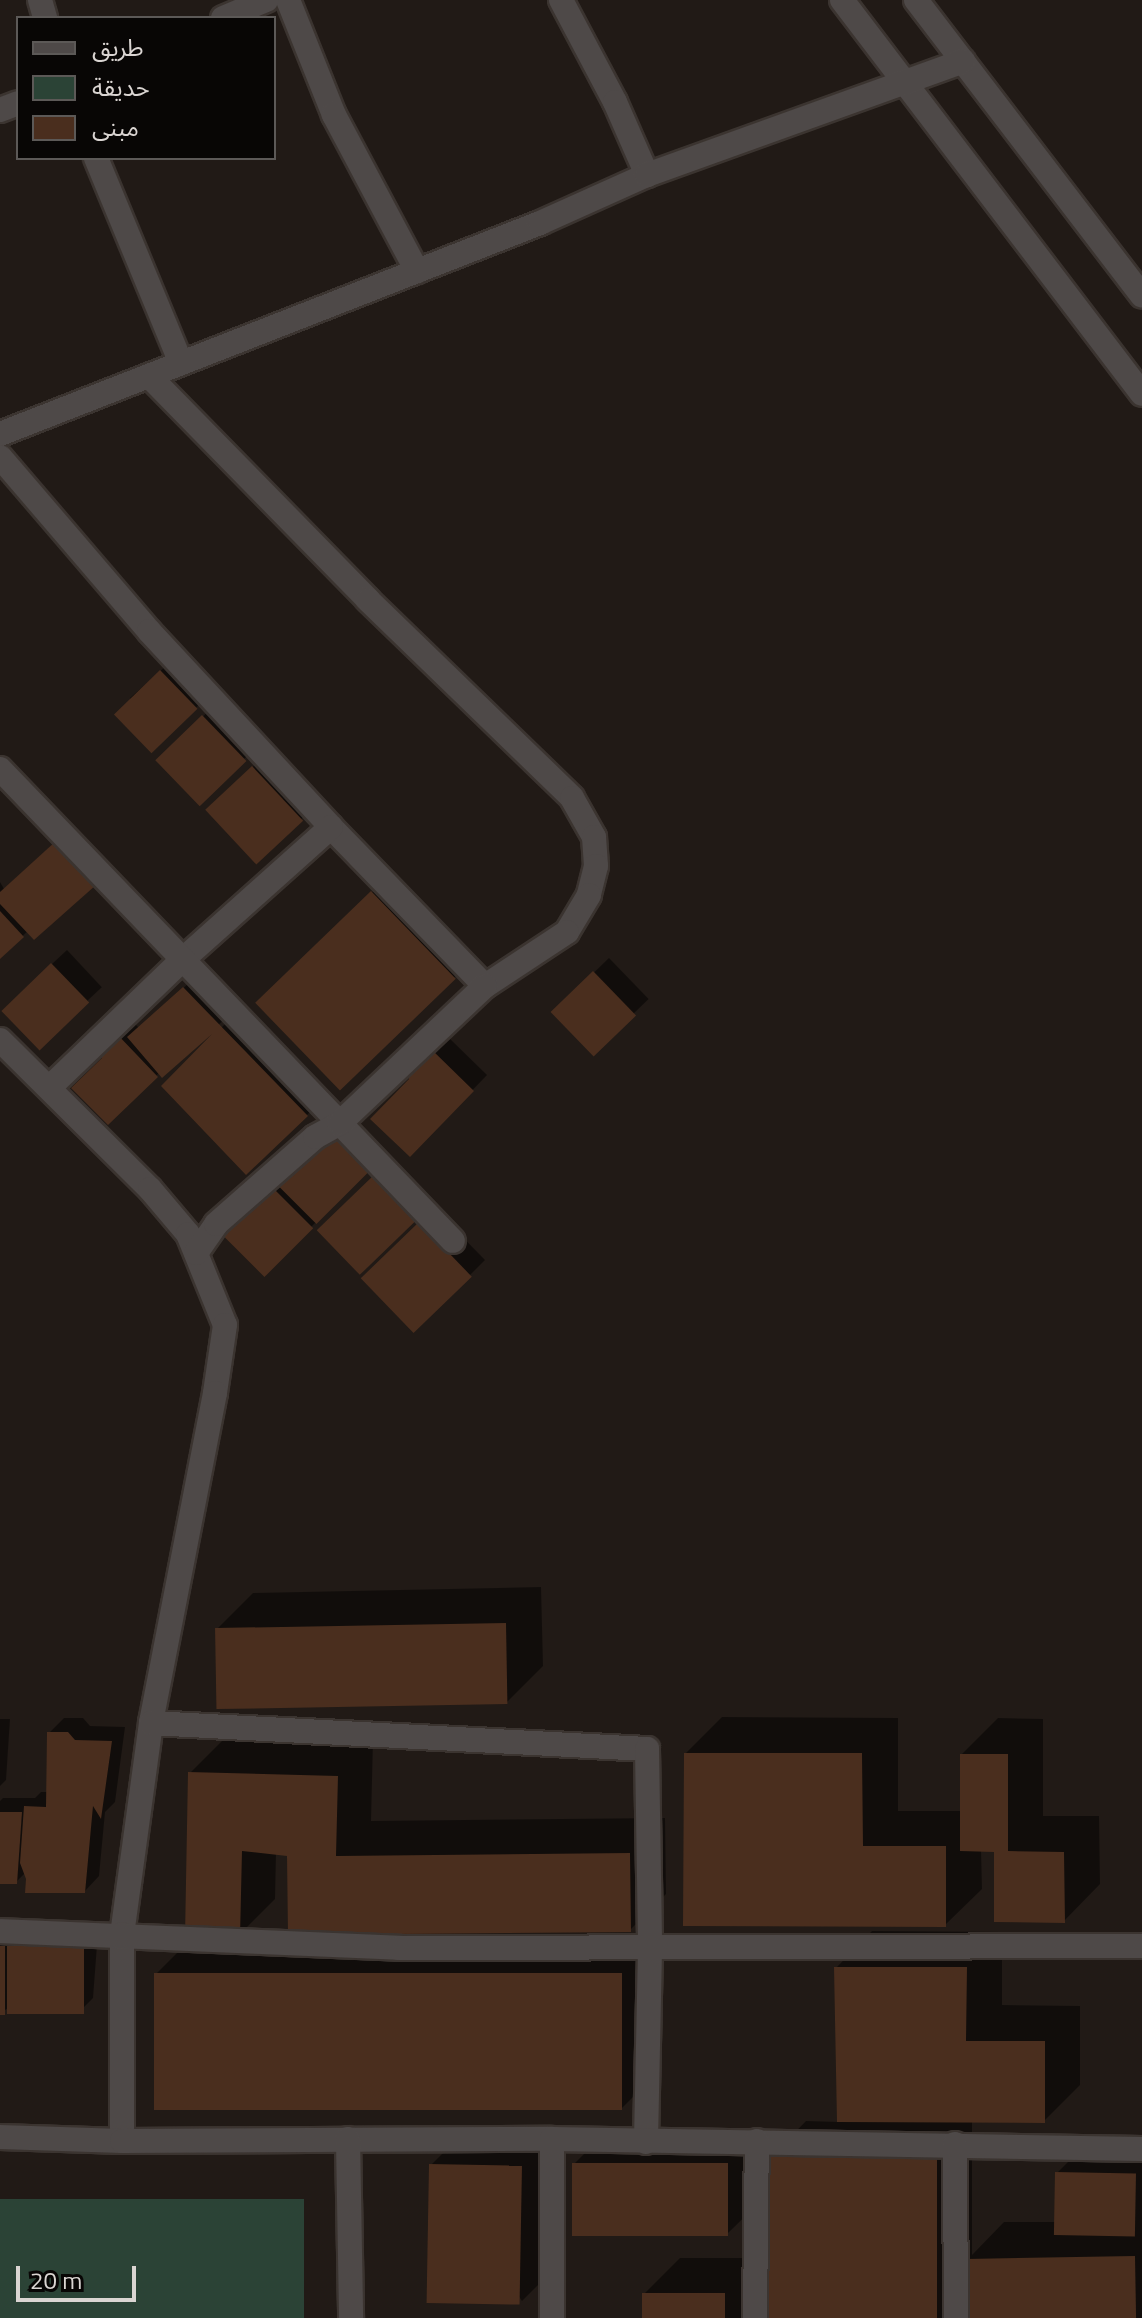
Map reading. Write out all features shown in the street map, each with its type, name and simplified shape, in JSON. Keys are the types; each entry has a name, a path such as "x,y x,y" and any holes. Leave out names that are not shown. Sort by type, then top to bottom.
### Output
{"street":[{"path":"228,16 266,0"},
{"path":"288,0 334,115 417,271"},
{"path":"561,0 615,102 647,175"},
{"path":"842,0 1142,394"},
{"path":"916,0 1142,296"},
{"path":"0,434 540,223 647,175 963,61"},
{"path":"97,160 181,363"},
{"path":"149,376 368,600 572,798 594,837 596,866 589,895 567,932 485,986 340,1123 315,1137 216,1224 196,1253"},
{"path":"0,457 149,631 331,827 485,986"},
{"path":"0,769 453,1241"},
{"path":"49,1088 181,961 331,827"},
{"path":"0,1040 150,1189 188,1234 225,1325 215,1393 151,1723 122,1934 122,2141"},
{"path":"151,1723 647,1749 650,1950 646,2142"},
{"path":"0,1931 399,1948 650,1950 1142,1946"},
{"path":"0,2137 122,2141 757,2141 1142,2149"},
{"path":"348,2139 351,2318"},
{"path":"552,2139 552,2318"},
{"path":"755,2318 757,2141"},
{"path":"955,2144 956,2318"}],"green space":[{"path":"0,2199 304,2199 304,2318 0,2318"}],"building":[{"path":"160,670 198,709 151,753 114,714"},
{"path":"202,715 246,761 200,806 155,760"},
{"path":"252,766 303,821 256,864 205,810"},
{"path":"56,841 96,885 34,940 0,904 0,892"},
{"path":"371,891 456,979 340,1091 255,1003"},
{"path":"0,911 24,937 0,959"},
{"path":"51,963 89,1003 40,1050 1,1011"},
{"path":"593,971 636,1016 594,1057 551,1012"},
{"path":"183,987 308,1116 246,1175 161,1086 212,1034 162,1078 127,1037"},
{"path":"116,1033 158,1077 108,1125 71,1088 102,1058 96,1052"},
{"path":"430,1048 474,1091 410,1157 370,1119 409,1079 408,1070"},
{"path":"332,1135 369,1172 316,1224 280,1187"},
{"path":"375,1174 418,1219 360,1275 317,1230"},
{"path":"268,1183 313,1228 264,1277 219,1232"},
{"path":"419,1222 472,1277 414,1333 361,1278"},
{"path":"506,1623 507,1704 216,1709 215,1628"},
{"path":"47,1732 68,1732 75,1740 112,1741 101,1819 93,1806 85,1893 25,1893 26,1879 20,1863 24,1806 46,1807"},
{"path":"684,1753 862,1753 863,1846 946,1846 946,1927 683,1926"},
{"path":"960,1754 1008,1754 1008,1851 1064,1852 1065,1923 994,1922 994,1852 960,1851"},
{"path":"188,1772 338,1776 336,1856 630,1853 631,1932 288,1935 287,1856 242,1851 240,1937 185,1936"},
{"path":"0,1812 22,1812 17,1884 0,1884"},
{"path":"0,1946 5,1946 5,2015 0,2015"},
{"path":"7,1946 84,1946 84,2014 7,2014"},
{"path":"834,1967 967,1967 966,2041 1045,2041 1045,2123 837,2122"},
{"path":"154,1973 622,1973 622,2110 154,2110"},
{"path":"768,2157 937,2157 937,2318 768,2318"},
{"path":"572,2163 728,2163 728,2236 572,2236"},
{"path":"429,2164 522,2166 520,2305 427,2303"},
{"path":"1055,2172 1136,2173 1135,2236 1054,2235"},
{"path":"1135,2256 1136,2318 967,2318 966,2259"},
{"path":"642,2293 725,2293 725,2318 642,2318"}]}
